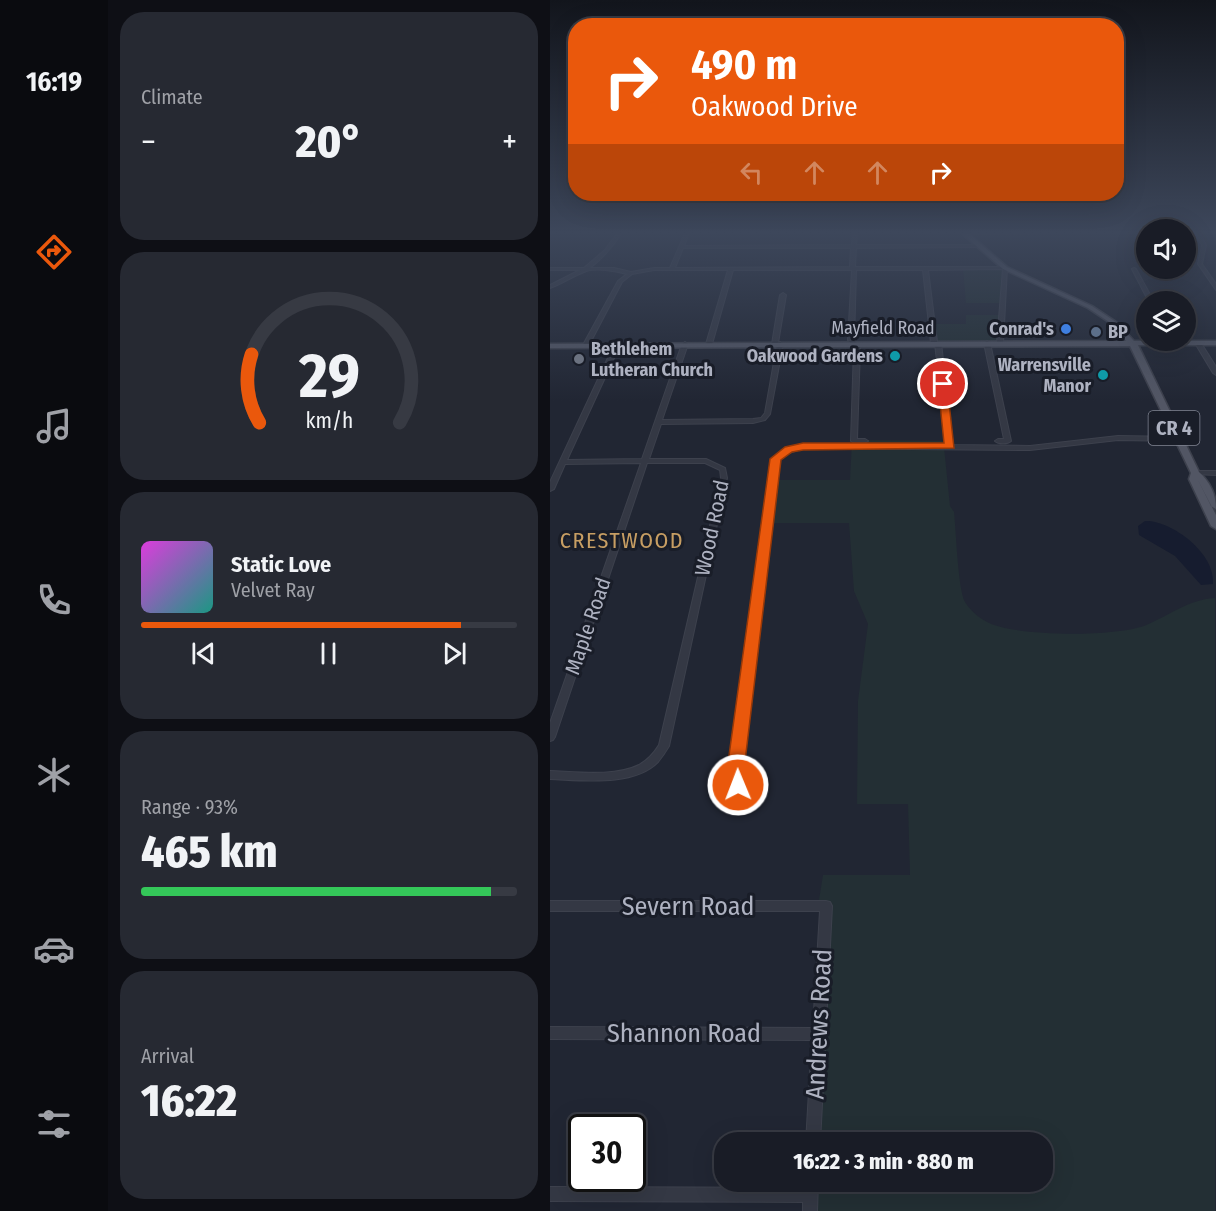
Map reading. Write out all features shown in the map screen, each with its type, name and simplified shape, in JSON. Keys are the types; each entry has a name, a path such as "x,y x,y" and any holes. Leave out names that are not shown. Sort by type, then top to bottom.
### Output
{"main road":[{"path":"1046,288 1096,310 1114,323 1131,343"},
{"name":"CR 4","path":"1131,343 1195,473 1202,478 1216,506"},
{"name":"Mayfield Road","path":"550,346 1136,343"},
{"name":"Mayfield Road","path":"1198,343 1216,343"},
{"name":"CR 4","path":"1195,473 1193,479 1216,526"}],"street":[{"path":"586,345 617,288"},
{"path":"709,344 726,288"},
{"path":"852,288 851,340 857,347 854,441 1030,448 1118,438 1179,439"},
{"path":"928,288 949,443"},
{"path":"1000,343 1004,288"},
{"path":"659,422 763,419 768,413 783,294"},
{"path":"742,792 736,770 776,459 788,449 803,446 1008,441 987,343"},
{"path":"1198,343 1216,373"},
{"name":"Maple Road","path":"550,737 685,344"},
{"path":"550,489 617,345"},
{"name":"Wood Road","path":"550,775 614,776 642,770 658,759 664,746 724,478 723,469 706,461 563,462"},
{"path":"1195,473 1216,473"},
{"name":"Severn Road","path":"550,906 826,906"},
{"name":"Andrews Road","path":"814,1132 826,906"},
{"name":"Shannon Road","path":"550,1033 819,1034"},
{"path":"550,1194 714,1191"},
{"path":"810,1211 811,1192"}],"shaded area":[{"path":"965,288 1003,288 1002,303 966,303"},
{"path":"966,315 1001,315 1000,343 934,343 932,324 966,324"},
{"path":"852,440 949,441 950,446 944,447 963,595 971,609 990,624 1008,629 1069,634 1129,630 1144,626 1187,605 1215,598 1215,1211 810,1211 811,1192 1053,1192 1053,1132 814,1132 826,906 818,906 823,875 910,875 908,804 857,804 858,701 868,624 854,591 849,523 765,523 770,480 850,480"}],"water":[{"path":"1145,521 1167,526 1190,540 1207,561 1212,572 1213,584 1201,585 1175,556 1139,535 1138,526"}],"place":[{"name":"Conrad's","path":"1066,329"},
{"name":"BP","path":"1096,332"},
{"name":"Oakwood Gardens","path":"895,356"},
{"name":"Bethlehem Lutheran Church","path":"579,359"},
{"name":"Warrensville Manor","path":"1103,375"}],"district":[{"name":"CRESTWOOD","path":"622,540"}],"route":[{"path":"738,785 736,770 776,459 788,449 803,446 950,446 943,384"}]}
